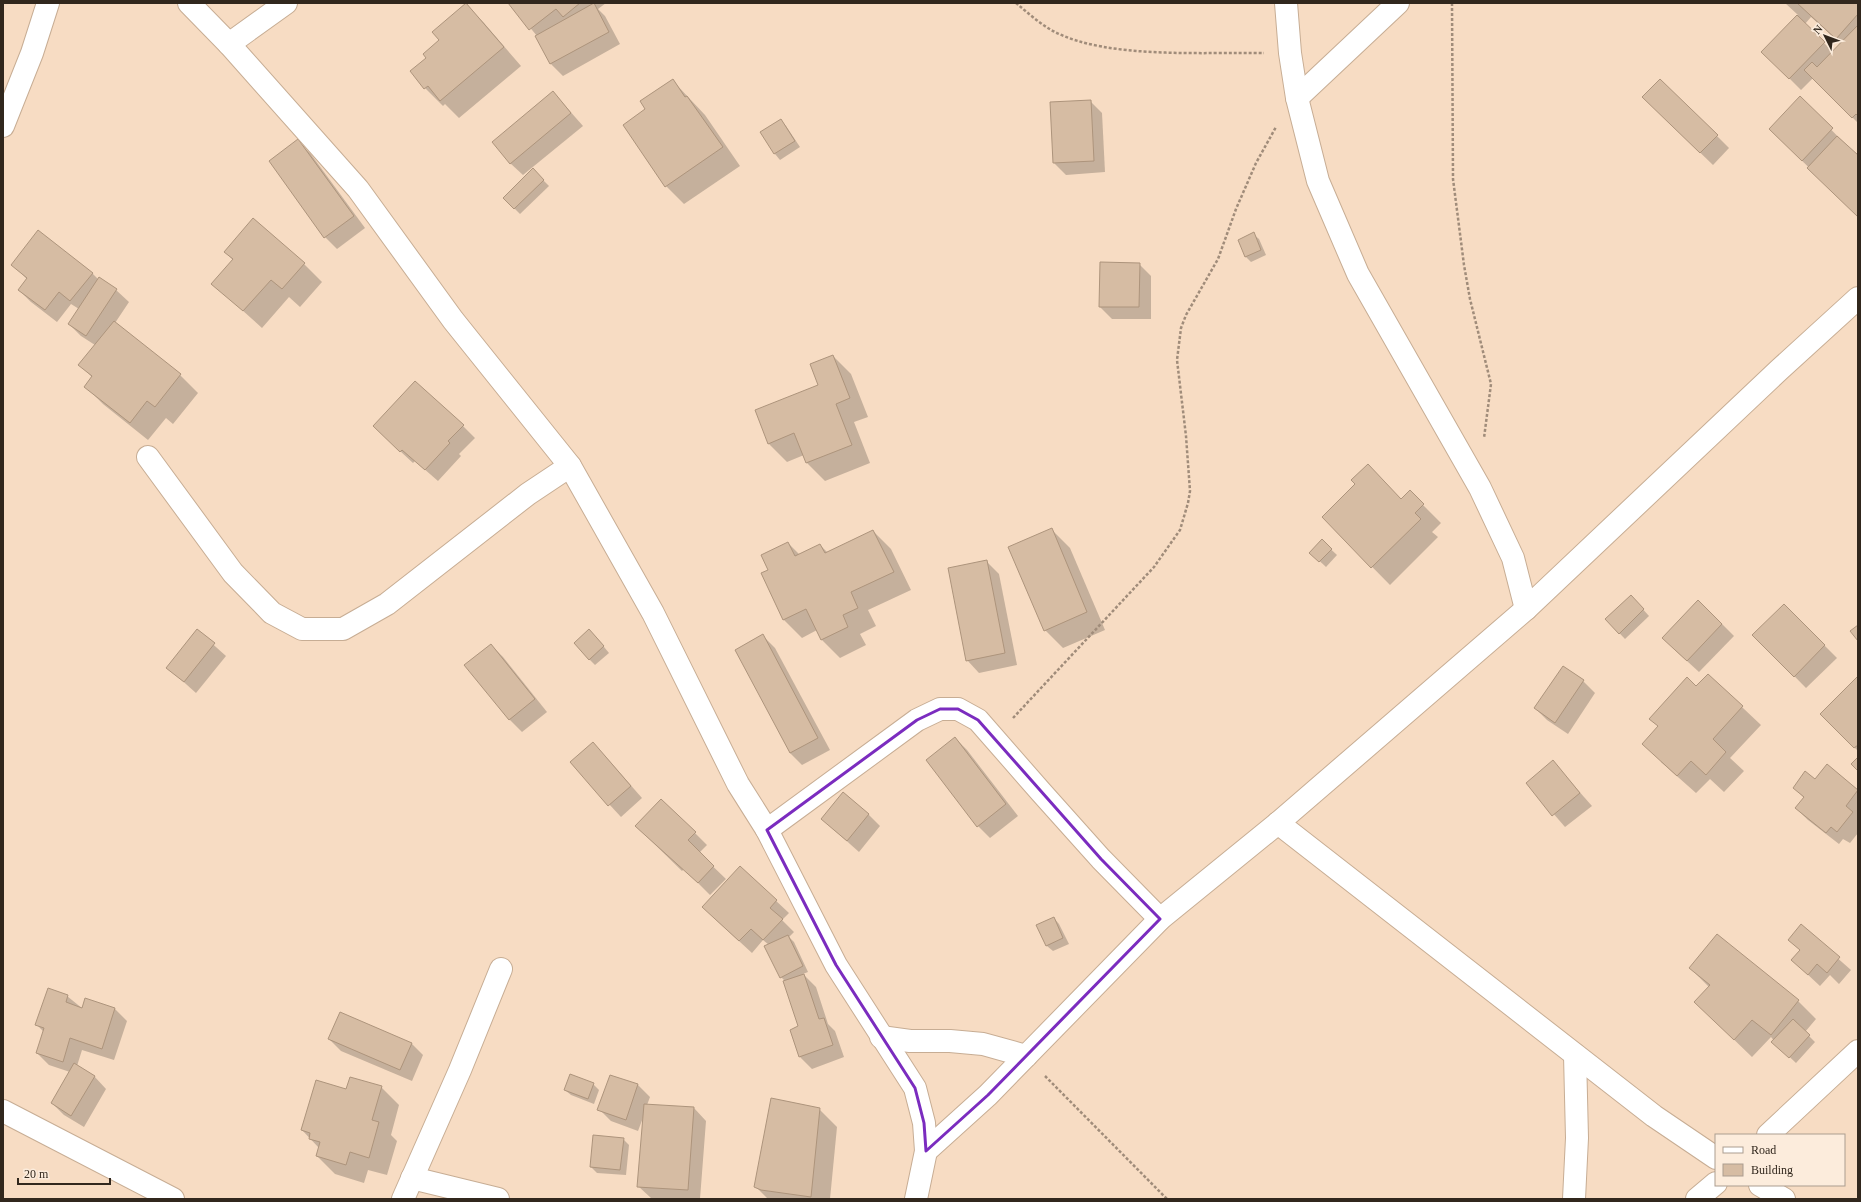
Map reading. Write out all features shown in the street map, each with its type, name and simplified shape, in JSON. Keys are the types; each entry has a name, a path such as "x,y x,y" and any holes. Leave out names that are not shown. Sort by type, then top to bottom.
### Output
{"street":[{"path":"3,126 32,53 48,3"},
{"path":"189,3 229,44 358,189 453,320 570,466 653,613 738,784 767,830 836,965 915,1088 924,1123 926,1151 916,1199"},
{"path":"229,44 286,3"},
{"path":"1286,3 1290,53 1297,98 1318,181 1358,274 1480,488 1513,558 1526,609"},
{"path":"1297,98 1398,3"},
{"path":"926,1151 988,1095 1160,919 1278,824 1526,609 1779,370 1858,298"},
{"path":"148,457 232,573 272,613 302,629 343,629 387,604 528,494 570,466"},
{"path":"767,830 917,720 940,709 958,709 978,720 995,737 1061,814 1160,919"},
{"path":"1278,824 1654,1116 1715,1157"},
{"path":"403,1199 460,1070 501,969"},
{"path":"881,1037 910,1041 950,1041 983,1044 1026,1056"},
{"path":"1769,1134 1858,1051"},
{"path":"1574,1199 1577,1138 1575,1055"},
{"path":"3,1112 173,1199"},
{"path":"412,1178 498,1199"},
{"path":"1697,1199 1715,1184"},
{"path":"1762,1186 1784,1199"}],"path":[{"path":"1016,3 1054,32 1073,40 1096,46 1156,51 1290,53"},
{"path":"1452,3 1453,179 1470,299 1491,384 1484,444"},
{"path":"995,737 1154,567 1180,530 1190,491 1186,436 1177,360 1182,328 1186,315 1218,259 1236,209 1256,163 1272,133 1297,98"},
{"path":"1026,1056 1167,1199"}],"highlighted area":[{"path":"940,709 958,709 978,720 1101,859 1160,919 988,1095 926,1151 924,1123 915,1088 836,965 767,830 917,720"}],"building":[{"path":"466,3 504,47 440,101 428,86 424,89 410,71 426,58 423,54 439,40 432,32"},
{"path":"508,3 580,3 563,17 556,9 529,30"},
{"path":"594,3 609,32 550,64 535,36"},
{"path":"1797,3 1858,3 1858,14 1836,39"},
{"path":"1797,15 1825,42 1789,79 1761,52"},
{"path":"1858,25 1858,116 1856,114 1852,118 1804,70 1812,62 1817,67"},
{"path":"673,79 685,97 687,96 723,147 665,187 623,125 645,109 640,101"},
{"path":"1660,79 1718,135 1700,153 1642,97"},
{"path":"553,91 571,113 510,164 492,142"},
{"path":"1800,96 1833,128 1802,161 1769,129"},
{"path":"1091,100 1094,161 1053,163 1050,102"},
{"path":"781,119 795,141 774,154 760,132"},
{"path":"1837,136 1858,155 1858,217 1807,168"},
{"path":"298,139 354,216 324,238 269,161"},
{"path":"533,168 544,180 514,209 503,198"},
{"path":"253,218 305,263 282,289 271,280 243,311 211,284 233,259 224,252"},
{"path":"38,230 93,273 70,301 59,292 45,310 18,290 27,278 11,265"},
{"path":"1254,232 1261,250 1245,257 1238,240"},
{"path":"1100,262 1140,263 1139,307 1099,307"},
{"path":"99,277 117,289 86,336 68,324"},
{"path":"114,321 181,374 155,407 147,401 130,423 84,387 92,376 78,365"},
{"path":"833,355 850,398 836,404 852,445 806,463 794,433 768,444 755,410 818,385 810,364"},
{"path":"415,381 464,425 448,441 450,443 425,470 402,450 400,452 373,426"},
{"path":"1368,464 1401,499 1410,490 1424,504 1415,513 1421,519 1371,568 1322,517 1355,484 1351,480"},
{"path":"1052,528 1087,612 1044,631 1008,547"},
{"path":"873,530 894,572 851,592 858,608 843,615 848,627 821,640 806,609 783,620 761,573 768,570 761,555 788,542 795,556 820,544 825,553"},
{"path":"1322,539 1332,549 1319,562 1309,553"},
{"path":"987,560 1005,653 966,661 948,568"},
{"path":"1631,595 1644,609 1619,634 1605,619"},
{"path":"1698,600 1722,624 1687,661 1662,638"},
{"path":"1784,604 1825,645 1794,677 1752,635"},
{"path":"1858,625 1858,641 1850,631"},
{"path":"197,629 215,643 184,682 166,668"},
{"path":"589,629 604,646 589,660 574,643"},
{"path":"763,634 818,738 790,753 735,650"},
{"path":"491,644 535,699 509,720 464,665"},
{"path":"1563,666 1584,680 1555,723 1534,708"},
{"path":"1708,674 1743,706 1713,739 1726,752 1706,775 1691,761 1677,776 1642,744 1658,726 1649,719 1687,677 1696,686"},
{"path":"1858,676 1858,745 1854,748 1820,714"},
{"path":"955,737 1006,804 977,827 926,760"},
{"path":"593,742 631,786 608,806 570,762"},
{"path":"1858,757 1858,771 1851,764"},
{"path":"1553,760 1580,793 1552,816 1526,783"},
{"path":"1827,764 1858,790 1846,806 1853,812 1837,832 1831,827 1826,833 1795,808 1804,797 1793,788 1805,771 1815,779"},
{"path":"843,792 869,814 847,841 821,819"},
{"path":"661,799 696,832 688,840 714,866 698,883 635,826"},
{"path":"740,866 777,900 770,908 783,919 763,940 751,929 739,941 702,907"},
{"path":"1054,917 1063,938 1046,946 1036,925"},
{"path":"1801,924 1840,957 1827,973 1817,964 1808,975 1791,960 1800,950 1788,940"},
{"path":"1717,934 1799,1000 1771,1035 1752,1020 1734,1040 1694,1002 1710,985 1689,968"},
{"path":"788,935 803,966 780,978 764,946"},
{"path":"804,974 819,1019 824,1018 833,1045 799,1057 790,1030 798,1026 783,981"},
{"path":"48,988 68,995 66,1002 82,1008 85,998 115,1008 102,1049 70,1038 63,1062 36,1053 44,1028 35,1025"},
{"path":"340,1012 412,1043 400,1070 328,1039"},
{"path":"1793,1019 1810,1035 1789,1058 1771,1042"},
{"path":"74,1063 95,1076 71,1116 51,1103"},
{"path":"570,1074 594,1083 588,1099 564,1090"},
{"path":"610,1075 638,1084 626,1120 597,1110"},
{"path":"350,1077 382,1086 372,1120 379,1122 369,1158 350,1152 346,1165 316,1156 320,1142 309,1139 310,1133 301,1130 316,1080 346,1089"},
{"path":"771,1098 820,1108 811,1197 761,1190 754,1187"},
{"path":"644,1104 694,1107 688,1190 637,1187"},
{"path":"593,1135 624,1138 620,1170 590,1167"}]}
